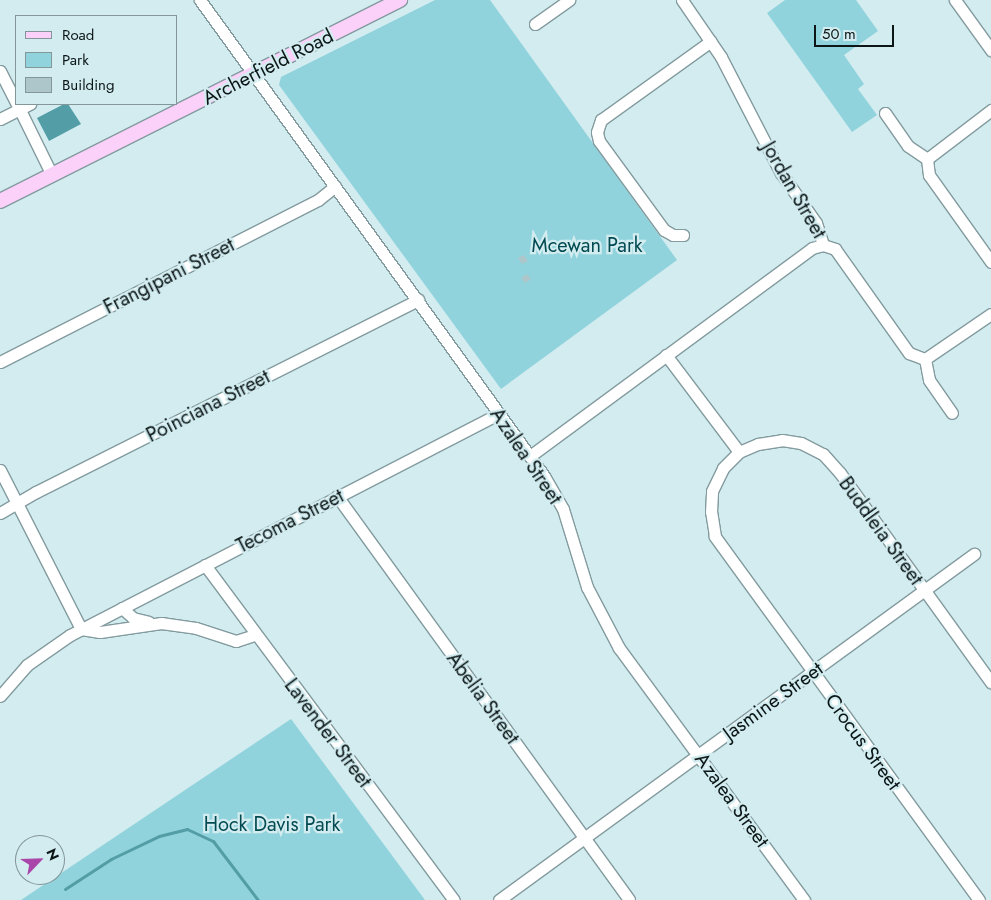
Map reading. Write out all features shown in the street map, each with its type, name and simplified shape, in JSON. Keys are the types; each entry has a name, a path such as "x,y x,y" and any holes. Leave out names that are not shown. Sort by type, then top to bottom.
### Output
{"main road":[{"name":"Archerfield Road","path":"0,201 400,0"}],"street":[{"name":"Azalea Street","path":"200,0 530,456 563,509 587,587 600,616 619,648 804,900"},
{"path":"535,24 569,0"},
{"name":"Jordan Street","path":"682,0 712,41 781,173 816,223 823,244 835,249 909,353 925,359"},
{"path":"956,0 991,50"},
{"path":"683,235 673,235 664,230 599,141 597,132 601,120 712,41"},
{"path":"0,71 15,95"},
{"path":"0,119 21,105 52,175"},
{"path":"928,159 991,110"},
{"path":"885,113 908,146 928,159"},
{"path":"928,159 929,174 991,262"},
{"name":"Frangipani Street","path":"0,362 318,200 335,186"},
{"path":"530,456 812,248 823,244"},
{"name":"Poinciana Street","path":"0,513 418,300"},
{"path":"952,414 929,380 925,359 991,314"},
{"path":"666,355 739,452"},
{"name":"Tecoma Street","path":"0,696 27,666 81,629 498,414"},
{"name":"Buddleia Street","path":"739,452 758,444 782,440 802,443 823,454 840,473 991,682"},
{"name":"Crocus Street","path":"739,452 723,468 712,491 710,512 715,536 812,674 979,900"},
{"path":"0,470 81,629 100,632 151,623"},
{"name":"Abelia Street","path":"336,496 629,900"},
{"name":"Jasmine Street","path":"499,900 812,674 974,554"},
{"name":"Lavender Street","path":"204,565 254,635 454,900"},
{"path":"122,608 133,618 151,623 196,628 236,641 254,635"}],"green space":[{"name":"Mcewan Park","path":"435,0 490,0 677,260 501,389 279,85 281,77"},
{"path":"785,0 856,0 878,31 844,55 864,84 858,89 877,115 852,132 767,13"},
{"name":"Hock Davis Park","path":"291,719 425,900 21,900 43,885 65,885 65,871"}],"shaded area":[{"path":"62,105 69,105 81,124 49,141 37,118"}],"building":[{"path":"524,255 528,261 522,264 518,258"},
{"path":"527,274 531,279 525,283 521,278"}],"waterway":[{"path":"65,889 111,859 159,836 187,829 213,841 258,900"}]}
